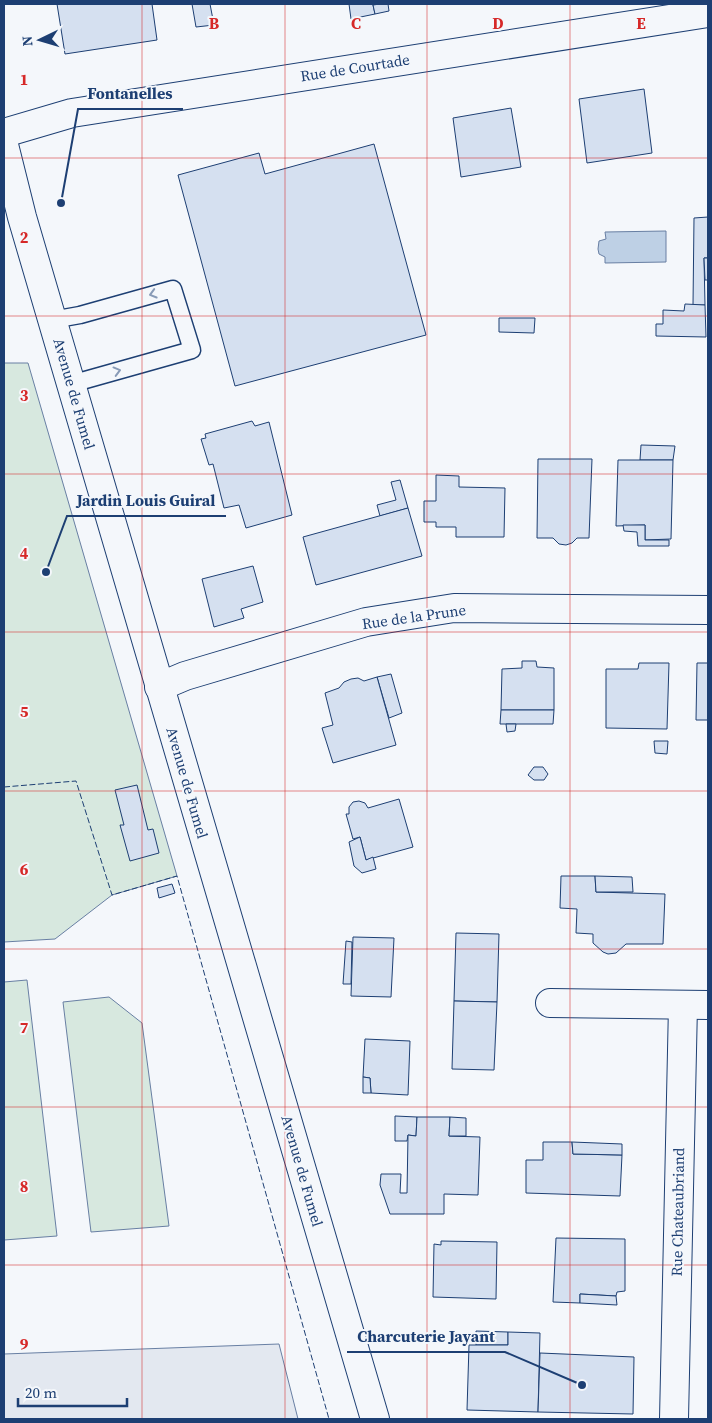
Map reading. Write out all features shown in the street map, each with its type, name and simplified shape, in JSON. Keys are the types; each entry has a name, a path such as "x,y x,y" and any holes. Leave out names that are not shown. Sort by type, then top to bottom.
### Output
{"street":[{"name":"Rue de Courtade","path":"4,133 72,113 666,12 708,12"},
{"name":"Avenue de Fumel","path":"4,145 22,217 375,1419"},
{"name":"Rue de la Prune","path":"159,687 185,676 366,622 454,608 708,610"},
{"name":"Rue Chateaubriand","path":"550,1003 696,1005 674,1419"}],"lane":[{"path":"52,320 80,315 173,289 192,350 71,384"}],"shaded area":[{"path":"4,363 28,363 177,876 112,895 55,939 4,942"},
{"path":"27,980 57,1236 4,1240 4,982"},
{"path":"109,997 142,1023 169,1226 91,1232 63,1002"},
{"path":"279,1344 298,1419 4,1419 4,1354"}],"water":[{"path":"666,231 666,262 605,263 605,257 599,254 599,241 606,239 605,232"}],"building":[{"path":"57,4 152,4 157,40 65,54"},
{"path":"192,4 210,4 214,25 196,27"},
{"path":"349,4 380,4 373,5 375,14 351,19"},
{"path":"388,4 389,11 375,14 373,5"},
{"path":"644,89 652,153 587,163 579,99"},
{"path":"511,108 521,167 461,177 453,118"},
{"path":"374,144 426,335 235,386 178,175 259,153 265,174"},
{"path":"708,217 708,258 704,258 705,305 693,305 694,218"},
{"path":"704,258 708,258 708,280 705,280"},
{"path":"685,304 705,305 706,337 656,336 656,324 663,324 663,310 684,311"},
{"path":"499,318 535,318 534,333 499,332"},
{"path":"252,421 255,426 269,422 292,515 246,528 239,505 224,508 213,464 209,465 201,439 206,438 205,434"},
{"path":"641,445 675,446 673,460 640,460"},
{"path":"538,459 592,459 589,538 577,538 572,543 566,545 559,544 553,538 537,538"},
{"path":"618,460 673,460 671,539 645,540 645,525 616,526"},
{"path":"436,475 459,476 459,487 505,488 504,537 456,537 456,527 436,527 436,522 424,522 424,501 436,501"},
{"path":"400,480 408,508 380,516 377,505 396,500 391,482"},
{"path":"408,508 422,556 316,585 303,537"},
{"path":"623,525 645,525 645,540 669,540 669,546 638,546 637,532 624,531"},
{"path":"253,566 263,602 241,609 244,618 214,627 202,579"},
{"path":"522,661 536,661 537,667 554,668 554,710 501,710 502,669 522,668"},
{"path":"639,663 669,663 667,729 606,728 606,669 638,669"},
{"path":"697,663 708,663 708,720 696,720"},
{"path":"391,674 402,713 389,718 377,677"},
{"path":"377,677 396,745 333,763 322,728 333,725 325,693 339,688 344,682 351,679 358,678 364,681"},
{"path":"501,710 554,710 553,724 500,724"},
{"path":"506,724 516,724 515,731 507,732"},
{"path":"654,741 668,741 667,754 655,753"},
{"path":"534,767 543,767 548,774 544,780 534,780 528,775"},
{"path":"137,785 148,830 153,829 159,853 130,861 120,825 124,825 115,790"},
{"path":"399,799 413,847 366,860 360,837 353,839 346,814 349,814 349,807 353,802 359,801 365,803 368,808"},
{"path":"360,837 366,860 373,857 376,869 362,873 354,866 349,842"},
{"path":"561,876 595,876 596,892 665,894 663,944 626,944 616,953 608,954 603,952 593,943 593,934 576,933 577,909 560,908"},
{"path":"595,876 632,877 633,892 596,892"},
{"path":"172,884 175,893 159,898 157,888"},
{"path":"456,933 499,934 497,1002 454,1001"},
{"path":"353,937 394,938 391,997 351,996"},
{"path":"346,941 352,942 351,984 343,984"},
{"path":"454,1001 497,1002 494,1070 452,1069"},
{"path":"365,1039 410,1041 408,1095 371,1093 370,1078 363,1077"},
{"path":"363,1077 370,1078 371,1093 363,1093"},
{"path":"395,1116 417,1117 416,1136 408,1135 407,1141 395,1141"},
{"path":"417,1117 450,1117 449,1136 480,1137 478,1195 444,1194 444,1214 390,1214 380,1185 381,1174 401,1174 400,1193 407,1193 408,1135 416,1136"},
{"path":"450,1117 466,1118 466,1136 449,1136"},
{"path":"543,1142 572,1142 573,1154 622,1155 620,1196 526,1193 526,1160 543,1160"},
{"path":"572,1142 622,1144 622,1155 573,1154"},
{"path":"556,1238 625,1239 625,1291 617,1292 616,1296 580,1294 580,1303 553,1302"},
{"path":"441,1241 497,1242 496,1299 433,1297 434,1244 441,1245"},
{"path":"580,1294 616,1296 617,1305 580,1303"},
{"path":"476,1331 508,1332 508,1345 476,1345"},
{"path":"508,1332 540,1333 538,1412 467,1410 469,1345 508,1345"},
{"path":"540,1353 634,1357 633,1414 538,1412"}],"fence":[{"path":"4,787 76,781 112,895 177,876 329,1419"}],"place":[{"name":"Fontanelles","path":"61,203"},
{"name":"Jardin Louis Guiral","path":"46,572"},
{"name":"Charcuterie Jayant","path":"582,1385"}]}
